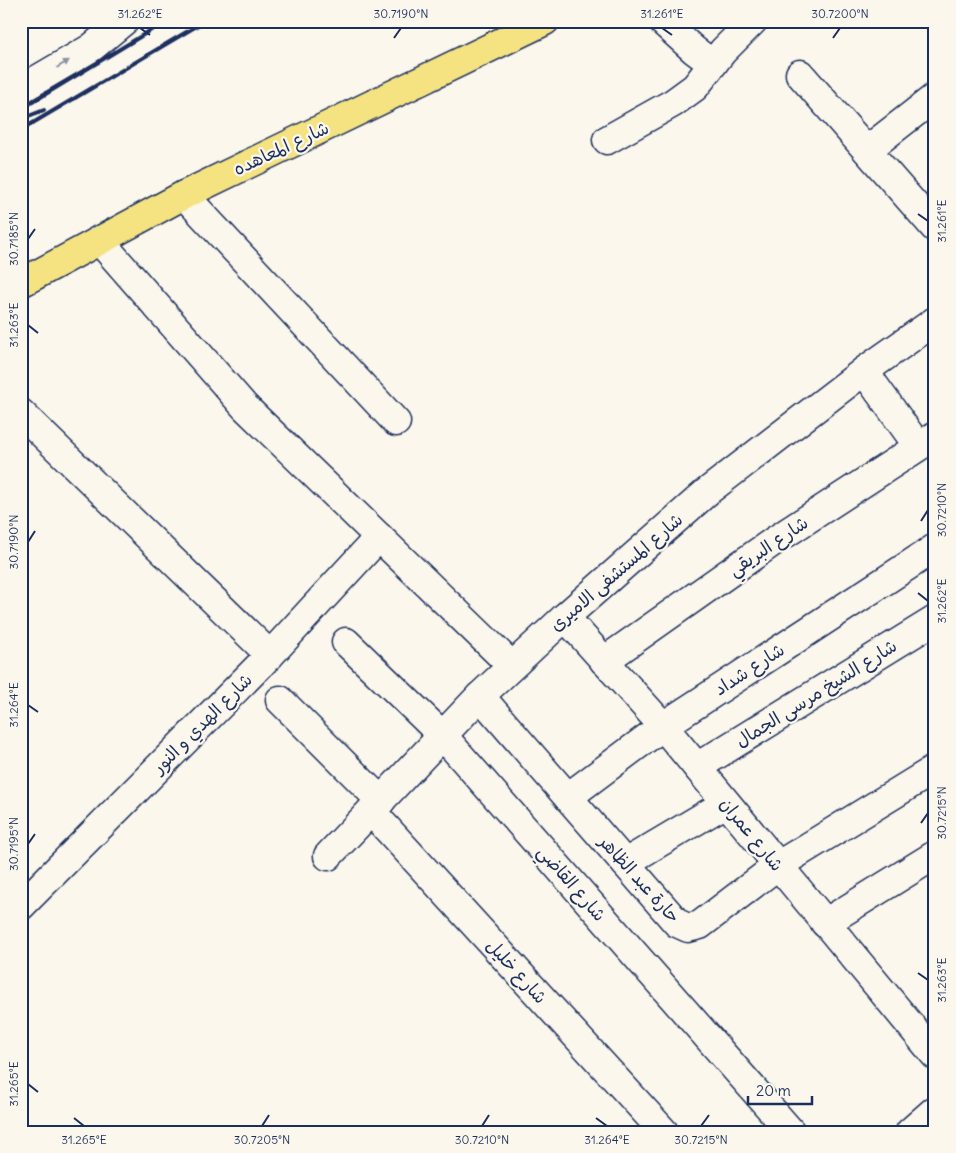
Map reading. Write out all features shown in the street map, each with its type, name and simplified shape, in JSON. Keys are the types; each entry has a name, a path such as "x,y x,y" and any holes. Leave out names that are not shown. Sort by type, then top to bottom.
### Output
{"main road":[{"name":"شارع المعاهده","path":"21,284 184,195 545,21"}],"street":[{"path":"21,89 91,48 124,21"},
{"path":"662,21 688,45 713,64"},
{"path":"606,140 685,96 753,21"},
{"path":"800,74 935,228"},
{"path":"867,150 933,102"},
{"path":"184,195 396,422"},
{"path":"99,240 245,407 511,665"},
{"name":"شارع المستشفى الاميرى","path":"328,856 480,696 511,665 565,617 708,491 864,372 935,321"},
{"path":"864,372 927,441"},
{"path":"21,413 270,654"},
{"name":"شارع البريقي","path":"604,661 777,539 927,441"},
{"name":"شارع الهدي و النور","path":"21,906 270,654 379,537"},
{"name":"شارع شداد","path":"568,797 663,726 935,548"},
{"name":"شارع عمران","path":"565,617 663,726 935,1055"},
{"name":"شارع الشيخ مرسى الجمال","path":"697,767 935,620"},
{"name":"شارع القاضي","path":"346,642 443,736 790,1132"},
{"name":"حارة عبد الظاهر","path":"480,696 677,923 688,928 700,925 777,866 935,769"},
{"name":"شارع خليل","path":"280,700 664,1132"},
{"path":"625,863 726,803"},
{"path":"825,923 935,855"},
{"path":"910,1132 935,1110"}],"railway":[{"path":"21,109 166,21"},
{"path":"21,130 205,21"},
{"path":"21,119 44,110"}]}
